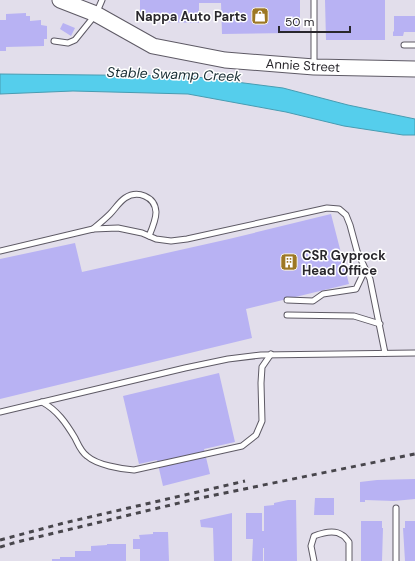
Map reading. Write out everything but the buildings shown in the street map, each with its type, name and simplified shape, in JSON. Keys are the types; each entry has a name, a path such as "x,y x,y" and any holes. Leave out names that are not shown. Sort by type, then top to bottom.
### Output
{"street":[{"name":"Annie Street","path":"60,0 96,14 153,46 225,60 314,67 415,69"}],"lane":[{"path":"54,41 68,43 75,40 96,14 102,0"},
{"path":"314,0 314,67"},
{"path":"404,45 415,45"},
{"path":"93,229 109,215 124,198 136,194 146,196 153,203 156,212 149,236"},
{"path":"0,251 93,229 118,228 142,233 156,239 170,241 187,240 320,209 339,209 346,215 357,252 370,280 386,353"},
{"path":"287,300 313,301 323,294 356,289 365,270"},
{"path":"287,315 354,316 380,324"},
{"path":"0,412 185,368 228,360 271,354 415,353"},
{"path":"42,402 51,407 65,422 81,450 87,457 96,462 122,469 134,470 242,446 256,435 262,421 262,367 271,354"},
{"path":"396,508 396,561"},
{"path":"314,561 311,546 314,536 332,532 342,535 349,542 349,561"}],"water":[{"path":"0,74 189,76 283,88 348,105 415,119 415,135 403,135 344,126 286,112 188,94 73,91 0,94"}],"railway":[{"path":"0,547 200,498 415,454"},
{"path":"0,540 64,523 245,481"}],"place":[{"name":"Nappa Auto Parts","path":"260,16"},
{"name":"CSR Gyprock Head Office","path":"289,262"}],"water label":[{"name":"Stable Swamp Creek","path":"174,74"}]}
